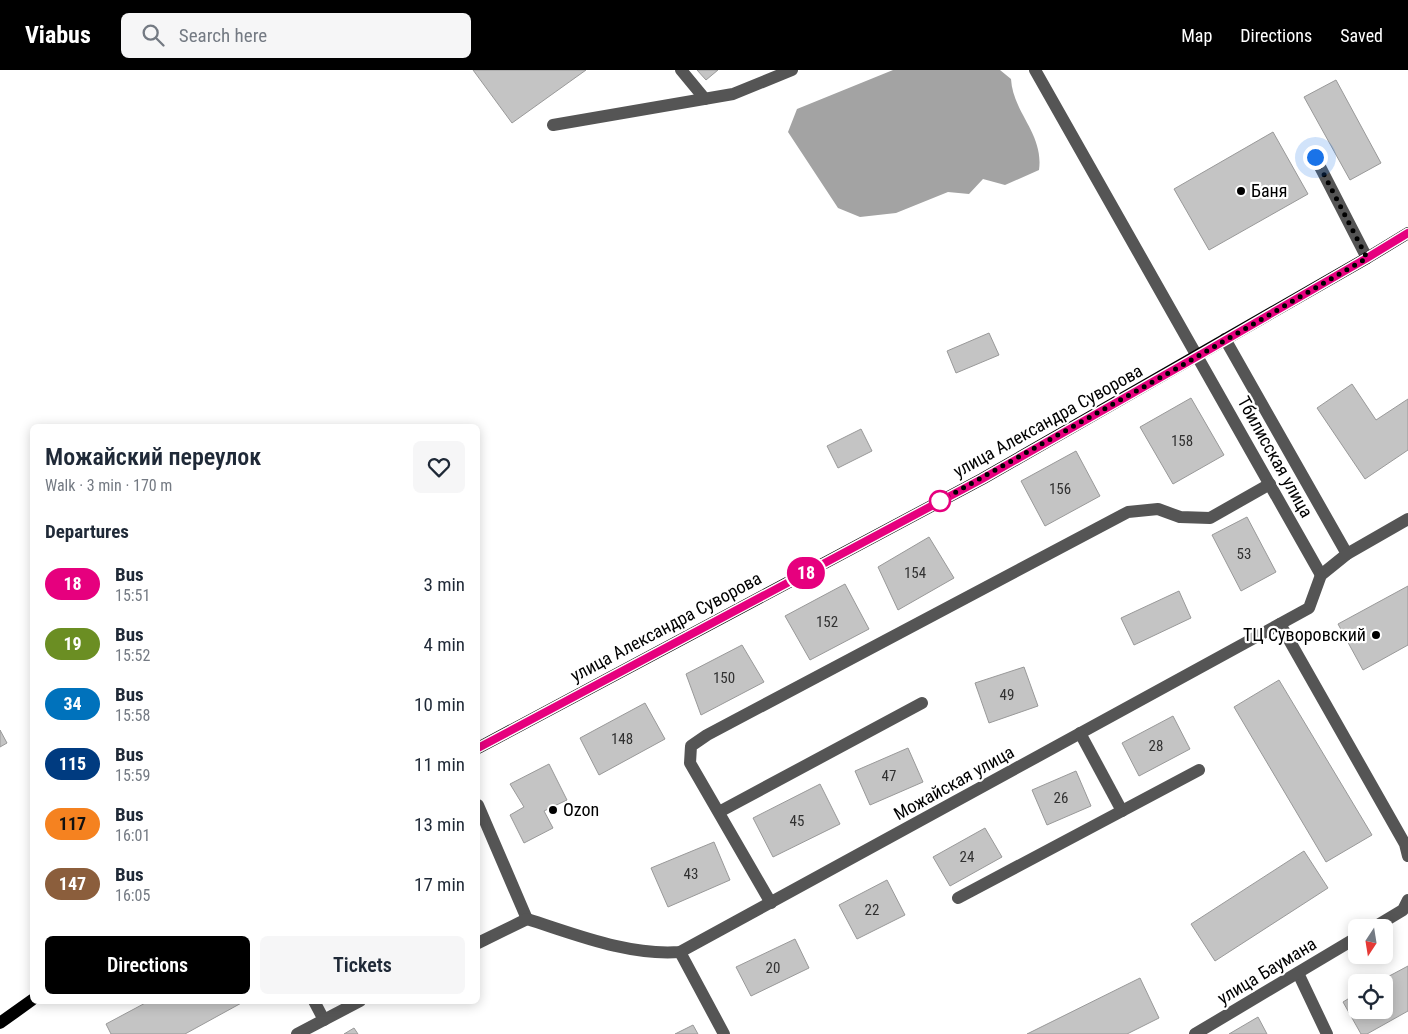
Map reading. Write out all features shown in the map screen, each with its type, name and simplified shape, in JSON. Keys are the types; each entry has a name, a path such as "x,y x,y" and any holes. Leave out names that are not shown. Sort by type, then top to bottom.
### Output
{"main road":[{"name":"улица Александра Суворова","path":"480,747 982,479 1198,356 1408,233"},
{"path":"0,1023 30,1001"}],"street":[{"path":"681,70 705,99"},
{"path":"553,125 733,94 792,70"},
{"name":"Тбилисская улица","path":"1035,70 1321,575"},
{"path":"1315,157 1367,258"},
{"name":"Тбилисская улица","path":"1225,339 1347,554"},
{"path":"771,903 690,763 691,746 1128,512 1158,509 1180,518 1210,518 1270,484"},
{"name":"Можайская улица","path":"527,919 601,944 665,953 680,952 1308,608 1321,575 1347,554 1408,519"},
{"path":"1280,624 1407,848"},
{"path":"718,812 922,703"},
{"path":"1080,733 1122,811"},
{"path":"958,898 1199,770"},
{"path":"480,810 527,919 480,942"},
{"path":"1388,919 1402,910 1408,900"},
{"name":"улица Баумана","path":"1195,1034 1348,943"},
{"path":"680,952 724,1034"},
{"path":"1298,973 1327,1034"},
{"path":"316,1004 324,1020"},
{"path":"297,1034 354,1004"}],"shaded area":[{"path":"893,70 1000,70 1011,79 1017,102 1033,134 1039,157 1039,170 1005,185 983,179 969,194 948,192 896,213 860,217 838,208 788,132 797,109"}],"building":[{"path":"473,70 586,70 512,123"},
{"path":"697,70 718,70 706,80"},
{"path":"1336,80 1381,163 1350,180 1304,97"},
{"name":"Баня","path":"1273,132 1308,194 1209,250 1174,189"},
{"path":"989,333 999,355 956,373 947,351"},
{"path":"1352,384 1376,420 1408,399 1408,450 1365,479 1317,408"},
{"path":"1191,398 1224,455 1173,484 1140,427"},
{"path":"861,429 872,451 838,468 827,446"},
{"path":"1076,451 1100,496 1045,526 1021,481"},
{"path":"1247,517 1276,572 1241,591 1212,535"},
{"path":"929,537 954,578 898,610 878,567"},
{"path":"845,584 869,629 810,660 785,616"},
{"name":"ТЦ Суворовский","path":"1408,586 1408,645 1363,670 1338,624"},
{"path":"1179,591 1191,618 1134,645 1121,618"},
{"path":"742,645 764,682 701,715 686,674"},
{"path":"1024,667 1038,706 989,723 975,683"},
{"path":"1279,680 1372,835 1326,862 1234,707"},
{"path":"645,703 665,739 599,775 580,738"},
{"path":"1173,716 1190,749 1139,776 1122,743"},
{"path":"0,730 7,743 0,747"},
{"path":"908,748 923,782 870,805 855,771"},
{"path":"549,764 567,800 544,811 553,828 524,843 510,815 524,807 510,784"},
{"path":"1076,771 1091,806 1047,825 1032,790"},
{"path":"820,784 840,824 773,857 753,818"},
{"path":"985,828 1002,857 950,886 933,857"},
{"path":"714,842 730,880 668,907 651,868"},
{"path":"1304,851 1328,888 1215,961 1191,924"},
{"path":"887,880 905,915 857,939 839,905"},
{"path":"795,939 809,968 751,996 736,967"},
{"path":"1408,966 1408,1011 1367,1034 1361,1034 1353,1019 1393,1019 1393,974"},
{"path":"1140,978 1159,1018 1127,1034 1027,1034"},
{"path":"1348,999 1348,1011 1343,1002"},
{"path":"143,1004 240,1004 185,1034 111,1034 106,1024"},
{"path":"1258,1017 1267,1034 1229,1034"},
{"path":"693,1025 698,1034 675,1034"},
{"path":"354,1028 358,1034 344,1034"}],"bus line":[{"name":"18","path":"480,747 982,479 1198,356 1408,233"}],"place":[{"name":"Баня","path":"1241,191"},
{"name":"ТЦ Суворовский","path":"1376,635"},
{"name":"Ozon","path":"553,810"}],"route":[{"path":"940,501 1181,366 1367,258 1315,157"}]}
